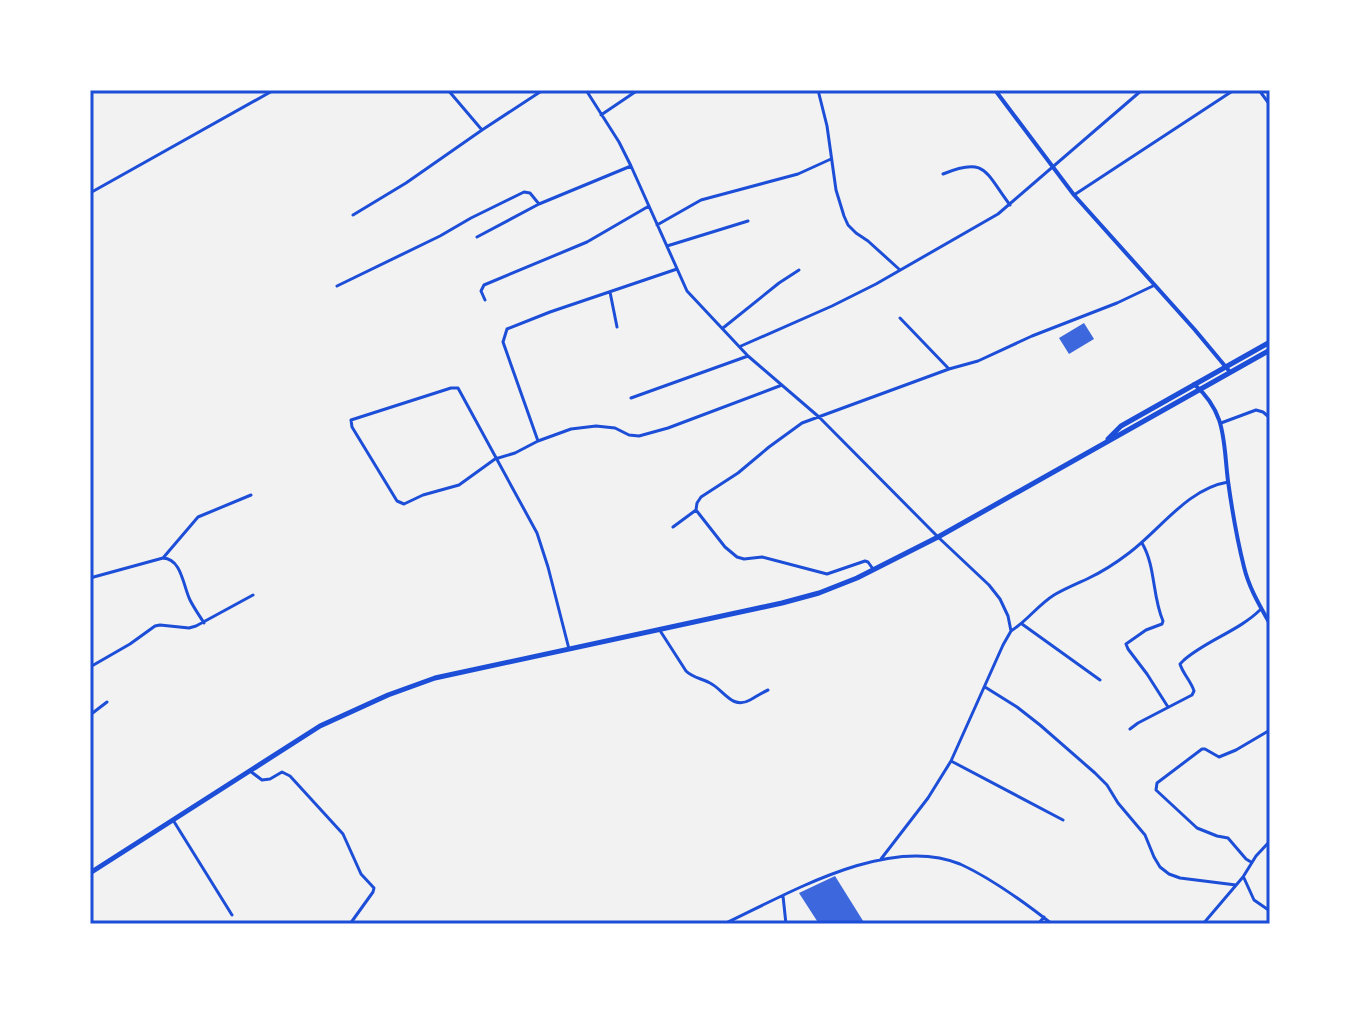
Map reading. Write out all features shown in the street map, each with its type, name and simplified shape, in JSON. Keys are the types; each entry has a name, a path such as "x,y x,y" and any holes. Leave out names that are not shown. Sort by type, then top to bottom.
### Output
{"highway":[{"path":"1102,445 1121,426 1270,342"},
{"path":"90,873 320,726 388,695 435,678 782,603 838,586 938,537 1270,350"}],"main road":[{"path":"995,90 1074,195 1230,372"},
{"path":"1194,384 1216,409 1221,423 1243,565 1247,580 1270,624"}],"street":[{"path":"90,193 274,90"},
{"path":"448,90 482,130"},
{"path":"353,215 543,90"},
{"path":"586,90 619,142 687,291 748,356 819,417 995,592 1004,607 1011,631"},
{"path":"601,115 638,90"},
{"path":"818,90 827,126 836,190 848,225 900,270"},
{"path":"740,346 832,306 998,214 1142,90"},
{"path":"1074,195 1234,90"},
{"path":"1259,90 1270,105"},
{"path":"657,225 701,200 798,174 831,159"},
{"path":"477,237 539,204 631,166"},
{"path":"943,174 962,166 978,166 1010,205"},
{"path":"337,286 524,192 530,193 539,204"},
{"path":"485,300 481,291 484,285 587,242 649,206"},
{"path":"667,246 748,221"},
{"path":"538,441 503,342 507,329 677,269"},
{"path":"723,328 799,270"},
{"path":"673,527 696,510 701,497 738,473 802,423 978,361 1155,285"},
{"path":"610,292 617,327"},
{"path":"900,318 949,369"},
{"path":"631,398 748,356"},
{"path":"569,649 537,533 495,459 458,388 351,420 352,427 400,504 409,504 423,495 459,485 495,459 580,427 615,428 639,436 782,385"},
{"path":"1221,423 1256,410 1270,418"},
{"path":"881,859 928,798 951,761 1011,631 1054,595 1119,560 1196,495 1228,482"},
{"path":"163,558 198,517 251,495"},
{"path":"696,510 725,547 737,557 762,557 827,574 865,561 873,569"},
{"path":"1142,543 1163,623 1126,644 1168,707"},
{"path":"90,578 170,558 175,562 190,600 204,624"},
{"path":"90,667 155,626 189,628 204,624 253,595"},
{"path":"1130,729 1192,695 1194,691 1180,664 1224,633 1250,620 1261,609"},
{"path":"1022,624 1100,680"},
{"path":"659,629 690,675 713,684 737,703 768,690"},
{"path":"985,687 1040,725 1101,779 1145,835 1160,867 1180,878 1236,885"},
{"path":"90,715 107,702"},
{"path":"1251,862 1228,838 1197,828 1156,790 1156,786 1202,749 1219,757 1270,730"},
{"path":"951,761 1063,820"},
{"path":"250,770 262,780 282,772 290,776 343,834 361,874 374,890 350,924"},
{"path":"173,820 232,915"},
{"path":"1203,924 1270,841"},
{"path":"724,924 839,870 881,859 915,856 959,864 996,883 1052,924"},
{"path":"1243,877 1254,900 1270,911"},
{"path":"783,896 786,924"},
{"path":"1038,924 1044,917"}],"building":[{"path":"1084,323 1094,339 1069,354 1059,338"},
{"path":"835,876 865,924 819,924 799,893"}]}
